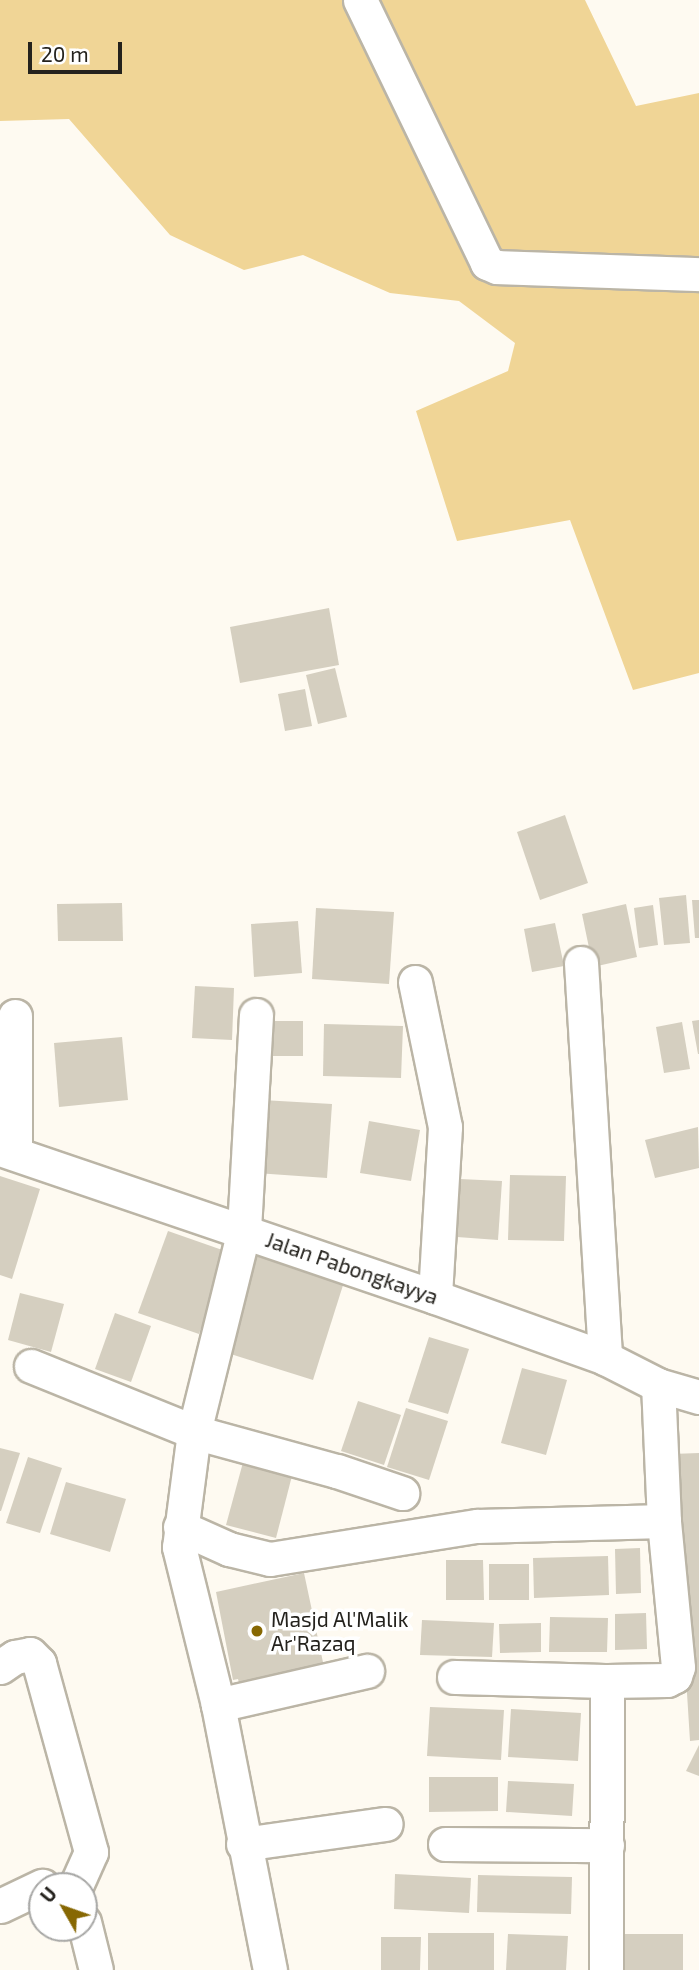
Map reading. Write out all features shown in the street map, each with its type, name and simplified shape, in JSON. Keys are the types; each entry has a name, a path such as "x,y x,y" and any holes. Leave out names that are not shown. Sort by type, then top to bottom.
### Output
{"street":[{"path":"360,0 487,263 497,267 699,274"},
{"path":"581,963 605,1358"},
{"path":"415,982 445,1127 435,1297"},
{"path":"256,1015 244,1230 194,1432 180,1527 184,1569 218,1705 243,1844 270,1970"},
{"path":"7,1150 15,1016"},
{"name":"Jalan Pabongkayya","path":"7,1150 435,1297 605,1358 657,1385 699,1397"},
{"path":"31,1366 194,1432 337,1471 401,1493"},
{"path":"454,1676 607,1681 667,1680 676,1676 657,1385"},
{"path":"180,1527 229,1549 270,1559 477,1526 664,1521"},
{"path":"0,1667 15,1657 30,1654 39,1663 91,1852 81,1872"},
{"path":"218,1705 367,1671"},
{"path":"606,1970 607,1681"},
{"path":"243,1844 386,1824"},
{"path":"445,1844 607,1845"},
{"path":"0,1906 28,1893"},
{"path":"89,1942 96,1970"}],"shaded area":[{"path":"0,0 585,0 636,106 699,93 699,673 633,690 570,520 457,541 416,411 508,371 515,343 459,301 390,293 303,255 244,270 170,235 69,119 0,121"}],"building":[{"path":"329,608 339,665 240,683 230,627"},
{"path":"335,668 347,717 318,724 306,675"},
{"path":"305,689 312,726 285,731 278,694"},
{"path":"565,815 588,883 540,900 517,832"},
{"path":"686,895 690,943 664,945 659,898"},
{"path":"692,900 699,900 699,938 695,938"},
{"path":"122,903 123,941 58,941 57,904"},
{"path":"626,904 637,957 593,967 582,914"},
{"path":"653,905 658,945 639,948 634,908"},
{"path":"316,908 394,912 389,984 312,979"},
{"path":"298,921 302,973 254,977 251,924"},
{"path":"555,923 564,966 532,972 524,929"},
{"path":"195,986 234,988 232,1040 192,1038"},
{"path":"699,1020 699,1054 698,1054 692,1021"},
{"path":"265,1021 303,1021 303,1056 265,1056"},
{"path":"682,1022 690,1069 664,1073 656,1027"},
{"path":"324,1024 403,1026 401,1078 323,1076"},
{"path":"122,1037 128,1100 59,1107 54,1043"},
{"path":"262,1100 332,1104 327,1178 256,1173"},
{"path":"369,1121 420,1130 411,1181 360,1173"},
{"path":"698,1127 699,1168 655,1178 645,1140"},
{"path":"510,1175 566,1176 564,1241 508,1240"},
{"path":"0,1176 40,1189 12,1279 0,1275"},
{"path":"460,1179 502,1181 498,1240 457,1237"},
{"path":"168,1231 228,1252 199,1334 138,1313"},
{"path":"251,1253 344,1282 313,1380 221,1351"},
{"path":"20,1293 64,1304 51,1352 8,1340"},
{"path":"115,1313 151,1326 131,1382 95,1369"},
{"path":"429,1337 469,1349 448,1414 408,1402"},
{"path":"522,1368 567,1380 546,1455 501,1443"},
{"path":"358,1401 401,1415 384,1465 341,1451"},
{"path":"406,1408 448,1421 429,1480 387,1467"},
{"path":"0,1448 20,1453 1,1511 0,1511"},
{"path":"699,1453 699,1740 690,1741 672,1454"},
{"path":"245,1455 294,1468 276,1538 226,1525"},
{"path":"28,1457 62,1468 40,1533 6,1523"},
{"path":"66,1482 126,1499 110,1552 50,1534"},
{"path":"640,1548 641,1593 616,1594 615,1549"},
{"path":"608,1556 609,1595 534,1598 533,1558"},
{"path":"446,1560 483,1560 484,1600 446,1600"},
{"path":"489,1564 529,1564 529,1600 489,1600"},
{"path":"304,1573 324,1667 240,1687 238,1679 233,1680 216,1592"},
{"path":"646,1613 647,1649 615,1650 615,1614"},
{"path":"550,1617 608,1618 607,1652 549,1652"},
{"path":"422,1620 494,1623 492,1657 420,1655"},
{"path":"541,1623 541,1652 500,1653 499,1624"},
{"path":"430,1707 504,1710 501,1760 427,1756"},
{"path":"511,1709 581,1713 578,1761 508,1757"},
{"path":"699,1745 699,1776 686,1771"},
{"path":"429,1777 498,1777 498,1811 429,1812"},
{"path":"508,1781 574,1784 572,1816 506,1812"},
{"path":"395,1874 471,1878 469,1913 394,1909"},
{"path":"478,1875 572,1877 571,1914 477,1912"},
{"path":"428,1933 494,1933 494,1970 428,1970"},
{"path":"508,1934 568,1936 566,1970 506,1970"},
{"path":"613,1934 683,1934 683,1970 612,1970"},
{"path":"381,1937 421,1937 420,1970 381,1970"}],"place":[{"name":"Masjd Al'Malik Ar'Razaq","path":"257,1631"}]}
